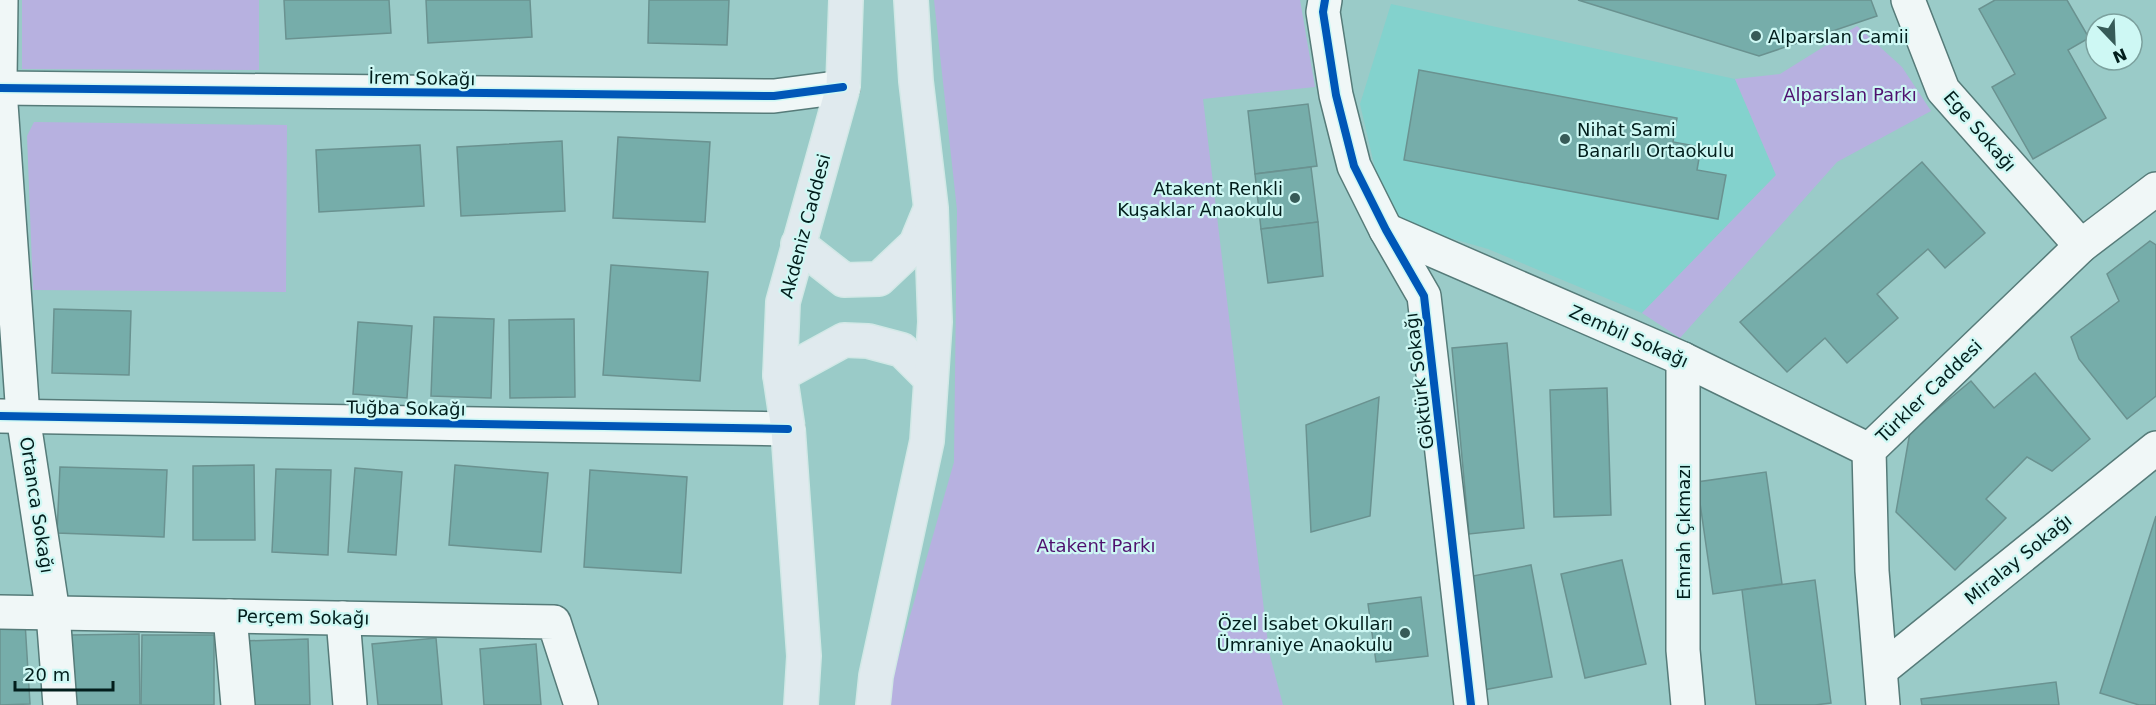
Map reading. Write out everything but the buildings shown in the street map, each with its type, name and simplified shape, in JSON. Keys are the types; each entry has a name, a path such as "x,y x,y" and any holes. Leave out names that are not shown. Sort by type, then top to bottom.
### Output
{"main road":[{"name":"Akdeniz Caddesi","path":"801,705 804,656 788,429 780,375 783,302 843,87 846,0"},
{"path":"873,705 876,675 927,441 935,322 931,208 916,81 911,0"},
{"path":"798,244 844,280 879,279 916,244 931,208"},
{"path":"780,375 844,340 868,341 902,350 931,380"}],"street":[{"path":"0,80 1,0"},
{"name":"Göktürk Sokağı","path":"1325,0 1323,12 1336,95 1354,166 1386,230 1424,296 1471,705"},
{"name":"Ege Sokağı","path":"1908,0 1942,90 2081,246"},
{"name":"İrem Sokağı","path":"0,89 774,96 843,87"},
{"name":"Ortanca Sokağı","path":"0,89 12,416 53,613 60,705"},
{"name":"Türkler Caddesi","path":"1883,705 1872,571 1869,450 2081,246 2156,189"},
{"name":"Zembil Sokağı","path":"1386,230 1683,359 1869,450"},
{"name":"Emrah Çıkmazı","path":"1683,359 1683,650 1688,705"},
{"name":"Tuğba Sokağı","path":"12,416 788,429"},
{"name":"Miralay Sokağı","path":"1881,670 2156,448"},
{"name":"Perçem Sokağı","path":"0,612 554,622 582,705"},
{"path":"230,616 238,705"},
{"path":"343,618 350,705"}],"shaded area":[{"name":"Nihat Sami Banarlı Ortaokulu","path":"1391,4 1735,79 1776,175 1642,313 1488,249 1387,220 1360,104"}],"green space":[{"path":"22,0 259,0 259,70 22,69"},
{"name":"Atakent Parkı","path":"934,0 1300,0 1315,87 1203,99 1269,652 1283,705 889,705 892,679 954,462 957,210"},
{"name":"Alparslan Parkı","path":"1857,26 1902,67 1931,111 1837,162 1680,338 1642,313 1776,175 1735,79 1780,74"},
{"path":"34,122 287,125 286,292 33,290 27,136"}],"cycle path":[{"path":"1325,0 1323,12 1336,95 1354,166 1386,230 1424,296 1471,705"},
{"path":"0,88 774,96 843,87"},
{"path":"0,416 788,429"}],"place":[{"name":"Alparslan Camii","path":"1756,36"},
{"name":"Nihat Sami Banarlı Ortaokulu","path":"1565,139"},
{"name":"Atakent Renkli Kuşaklar Anaokulu","path":"1295,198"},
{"name":"Özel İsabet Okulları Ümraniye Anaokulu","path":"1405,633"}]}
